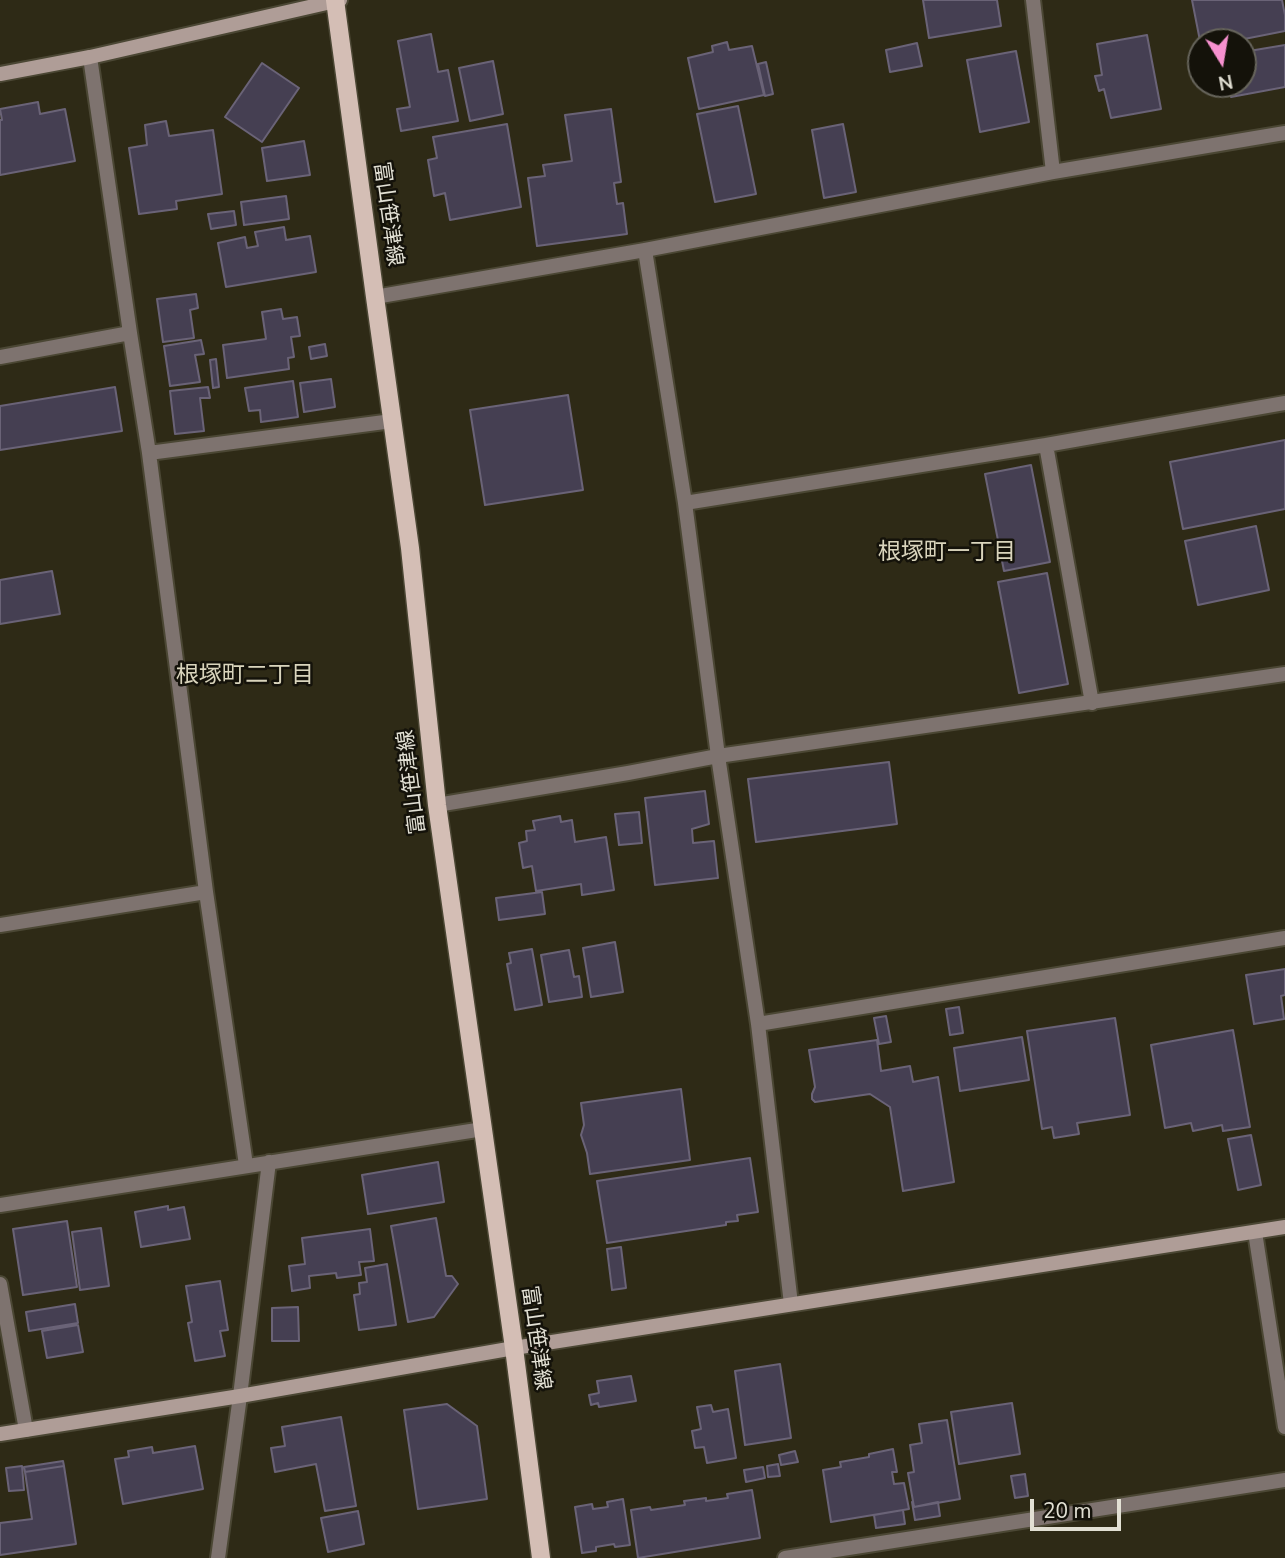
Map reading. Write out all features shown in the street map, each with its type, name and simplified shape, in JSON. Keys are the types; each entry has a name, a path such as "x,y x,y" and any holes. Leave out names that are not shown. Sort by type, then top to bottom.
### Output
{"main road":[{"name":"富山笹津線","path":"337,0 374,297 410,548 437,805 541,1558"}],"street":[{"path":"0,74 90,57 337,0"},
{"path":"1033,0 1053,172"},
{"path":"90,57 149,453 206,892 246,1165"},
{"path":"374,297 1285,132"},
{"path":"645,250 685,503 718,756 758,1024 791,1304"},
{"path":"0,357 130,333"},
{"path":"685,503 1046,445 1285,402"},
{"path":"149,453 392,421"},
{"path":"1046,445 1092,703"},
{"path":"437,805 718,756 1285,674"},
{"path":"0,925 206,892"},
{"path":"758,1024 1285,938"},
{"path":"0,1205 483,1129"},
{"path":"218,1558 269,1162"},
{"path":"0,1434 240,1396 514,1348 1285,1227"},
{"path":"1255,1232 1285,1427"},
{"path":"0,1284 26,1430"},
{"path":"785,1558 1285,1480"}],"building":[{"path":"923,0 997,0 1001,26 929,38"},
{"path":"1192,0 1282,0 1285,31 1257,36 1257,28 1197,28"},
{"path":"431,34 438,72 448,70 458,121 401,131 397,109 410,107 398,41"},
{"path":"1147,35 1161,109 1111,118 1104,89 1099,91 1095,76 1102,75 1097,44"},
{"path":"727,42 729,50 752,46 764,95 699,109 688,58 713,52 712,46"},
{"path":"917,43 922,66 890,72 886,50"},
{"path":"1285,45 1285,87 1257,92 1257,50"},
{"path":"1016,51 1029,122 980,132 967,60"},
{"path":"493,61 503,114 470,121 459,68"},
{"path":"766,62 773,94 765,96 758,64"},
{"path":"262,63 299,88 262,142 225,117"},
{"path":"38,102 40,114 65,109 75,161 0,175 0,109"},
{"path":"738,106 756,194 715,202 697,114"},
{"path":"611,109 621,182 614,183 617,204 623,203 627,234 537,246 528,178 545,176 543,165 572,161 565,115"},
{"path":"166,121 169,136 213,130 222,194 176,201 177,209 139,214 129,148 147,145 145,125"},
{"path":"507,124 521,207 450,220 445,193 434,196 428,160 437,158 433,137"},
{"path":"843,124 856,192 824,198 812,130"},
{"path":"304,141 310,175 267,181 262,148"},
{"path":"286,196 289,219 244,225 241,202"},
{"path":"234,211 236,225 211,229 208,214"},
{"path":"284,227 286,240 310,236 316,272 226,287 218,243 245,237 247,248 258,246 255,232"},
{"path":"196,294 198,308 190,310 194,338 163,342 157,299"},
{"path":"281,309 283,319 297,317 300,336 291,337 294,357 288,358 289,369 227,378 223,345 266,339 262,312"},
{"path":"201,340 204,354 195,355 200,382 170,386 164,346"},
{"path":"325,344 327,356 311,359 309,347"},
{"path":"216,359 219,387 213,388 210,360"},
{"path":"331,379 335,407 304,412 300,383"},
{"path":"293,381 298,417 261,422 260,410 249,411 245,388"},
{"path":"115,387 122,431 0,450 0,406"},
{"path":"208,387 210,398 200,398 204,431 175,434 170,391"},
{"path":"568,395 583,490 485,505 470,410"},
{"path":"1285,440 1285,509 1183,529 1170,462"},
{"path":"1031,465 1050,562 1004,571 985,474"},
{"path":"1256,526 1269,590 1198,605 1185,541"},
{"path":"52,571 60,614 0,624 0,580"},
{"path":"1047,573 1068,684 1019,693 998,582"},
{"path":"889,762 897,824 756,842 748,779"},
{"path":"705,791 709,824 692,829 693,843 714,841 718,878 655,885 645,798"},
{"path":"639,812 642,843 619,845 615,814"},
{"path":"560,816 561,822 572,820 575,842 606,837 614,890 582,895 581,884 536,891 532,866 523,868 519,843 527,841 526,831 535,830 533,821"},
{"path":"542,892 545,914 499,920 496,898"},
{"path":"615,942 623,992 591,997 583,948"},
{"path":"532,949 542,1005 515,1010 507,964 511,963 509,953"},
{"path":"569,950 574,977 579,976 582,997 549,1002 541,955"},
{"path":"1285,969 1285,995 1281,996 1284,1019 1254,1024 1246,975"},
{"path":"959,1007 963,1033 950,1035 946,1009"},
{"path":"886,1016 891,1042 879,1044 874,1018"},
{"path":"1115,1018 1130,1115 1077,1123 1079,1134 1054,1138 1052,1127 1042,1129 1027,1031"},
{"path":"1233,1030 1250,1127 1223,1131 1222,1125 1193,1131 1191,1123 1165,1128 1151,1045"},
{"path":"1022,1037 1029,1080 960,1091 954,1048"},
{"path":"877,1040 881,1071 910,1066 913,1082 938,1077 954,1182 903,1191 890,1107 870,1094 815,1102 812,1099 815,1087 809,1050"},
{"path":"681,1089 690,1160 590,1174 581,1135 584,1125 581,1103"},
{"path":"1251,1135 1261,1185 1238,1190 1228,1139"},
{"path":"750,1158 758,1212 737,1215 738,1221 726,1222 726,1225 607,1243 597,1181"},
{"path":"438,1162 444,1202 368,1214 362,1175"},
{"path":"168,1206 168,1210 184,1207 190,1239 141,1247 135,1212"},
{"path":"436,1218 446,1276 452,1276 458,1284 434,1317 408,1322 391,1226"},
{"path":"67,1221 77,1287 23,1295 13,1229"},
{"path":"101,1228 109,1286 80,1290 72,1232"},
{"path":"370,1229 374,1261 359,1262 361,1275 337,1278 336,1273 309,1276 310,1288 292,1291 289,1266 305,1264 302,1238"},
{"path":"621,1247 626,1288 612,1290 607,1249"},
{"path":"387,1264 396,1325 359,1330 354,1295 360,1294 359,1283 367,1282 365,1268"},
{"path":"220,1281 228,1330 220,1331 225,1356 195,1361 188,1323 192,1322 186,1286"},
{"path":"75,1304 78,1323 29,1331 26,1312"},
{"path":"298,1307 299,1341 272,1341 272,1308"},
{"path":"78,1325 83,1352 47,1358 42,1331"},
{"path":"780,1364 791,1438 745,1445 735,1371"},
{"path":"631,1376 636,1401 599,1407 598,1403 591,1405 589,1395 599,1393 597,1381"},
{"path":"1012,1403 1020,1454 959,1464 951,1412"},
{"path":"447,1404 477,1426 487,1499 418,1509 404,1410"},
{"path":"711,1405 713,1412 728,1409 736,1458 707,1463 704,1447 695,1448 692,1431 701,1429 697,1407"},
{"path":"341,1417 356,1506 325,1511 316,1464 275,1472 271,1448 285,1446 282,1427"},
{"path":"947,1420 960,1499 914,1507 908,1473 914,1472 910,1445 922,1443 919,1424"},
{"path":"195,1446 203,1489 123,1504 115,1459 129,1457 128,1451 152,1447 153,1453"},
{"path":"893,1449 897,1472 892,1472 894,1484 904,1483 909,1509 831,1522 823,1470 841,1467 840,1462"},
{"path":"795,1451 798,1462 781,1465 779,1455"},
{"path":"63,1461 64,1466 25,1472 24,1467"},
{"path":"778,1464 780,1476 768,1477 767,1466"},
{"path":"22,1466 24,1490 9,1491 6,1468"},
{"path":"64,1466 76,1544 0,1555 0,1523 32,1519 25,1472"},
{"path":"763,1467 765,1478 746,1482 744,1470"},
{"path":"1025,1474 1028,1496 1015,1498 1011,1476"},
{"path":"752,1490 760,1538 638,1558 631,1510 685,1505 684,1501 706,1498 706,1501 728,1498 727,1494"},
{"path":"623,1499 630,1545 596,1547 596,1551 582,1553 575,1507 592,1504 593,1509 608,1507 607,1502"},
{"path":"912,1502 914,1507 938,1502 940,1516 915,1520"},
{"path":"903,1510 905,1524 876,1528 874,1515"},
{"path":"358,1511 364,1544 328,1552 321,1518"}],"district":[{"name":"根塚町一丁目","path":"947,553"},
{"name":"根塚町二丁目","path":"245,676"}]}
